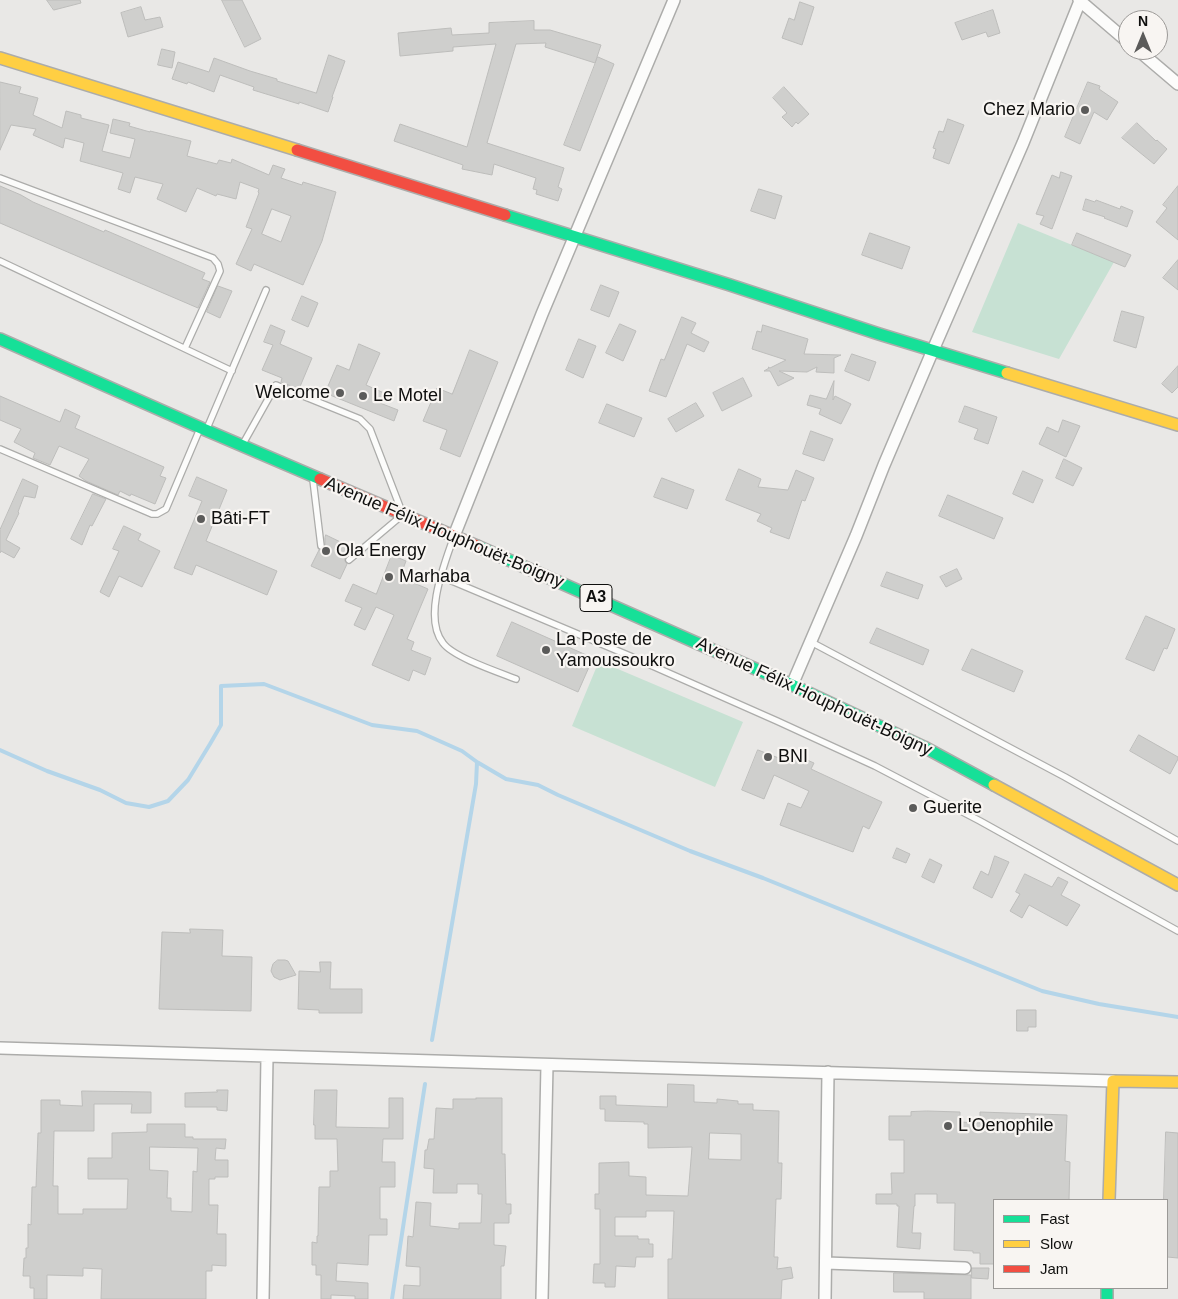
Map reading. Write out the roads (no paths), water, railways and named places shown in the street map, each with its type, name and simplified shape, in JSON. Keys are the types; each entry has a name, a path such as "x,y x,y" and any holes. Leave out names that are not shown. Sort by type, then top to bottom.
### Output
{"main road":[{"path":"0,58 721,282 879,334 1176,422"},
{"name":"Avenue Félix Houphouët-Boigny","path":"0,339 241,446 454,536 792,685 924,747 1178,886"},
{"path":"1109,1199 1113,1081 1178,1082"}],"street":[{"path":"454,536 542,314 674,0"},
{"path":"792,685 933,350 1023,143 1079,0 1118,33"},
{"path":"1150,60 1178,84"},
{"path":"0,1048 1113,1081"},
{"path":"263,1299 267,1057"},
{"path":"542,1299 547,1065"},
{"path":"824,1299 828,1072"},
{"path":"826,1263 965,1268"}],"lane":[{"path":"0,178 213,258 218,264 220,271 185,348"},
{"path":"0,261 232,371"},
{"path":"0,449 152,514 157,514 166,509 232,371 266,290"},
{"path":"241,446 276,385 360,419 370,429 403,514 349,560"},
{"path":"312,476 321,546"},
{"path":"454,536 440,576 434,615 437,631 443,643 456,654 516,679"},
{"path":"440,576 630,656 875,766 980,821 1178,931"},
{"path":"811,642 1065,777 1178,841"}],"waterway":[{"path":"0,750 47,771 100,790 126,803 149,807 168,801 188,780 210,744 221,725 221,686 264,684 372,725 417,731 462,751 506,779 538,785 690,851 763,878 1042,991 1099,1004 1178,1017"},
{"path":"432,1040 476,784 477,762"},
{"path":"392,1299 425,1084"}],"place":[{"name":"Chez Mario","path":"1085,110"},
{"name":"Welcome","path":"340,393"},
{"name":"Le Motel","path":"363,396"},
{"name":"Bâti-FT","path":"201,519"},
{"name":"Ola Energy","path":"326,551"},
{"name":"Marhaba","path":"389,577"},
{"name":"La Poste de Yamoussoukro","path":"546,650"},
{"name":"BNI","path":"768,757"},
{"name":"Guerite","path":"913,808"},
{"name":"L'Oenophile","path":"948,1126"}]}
